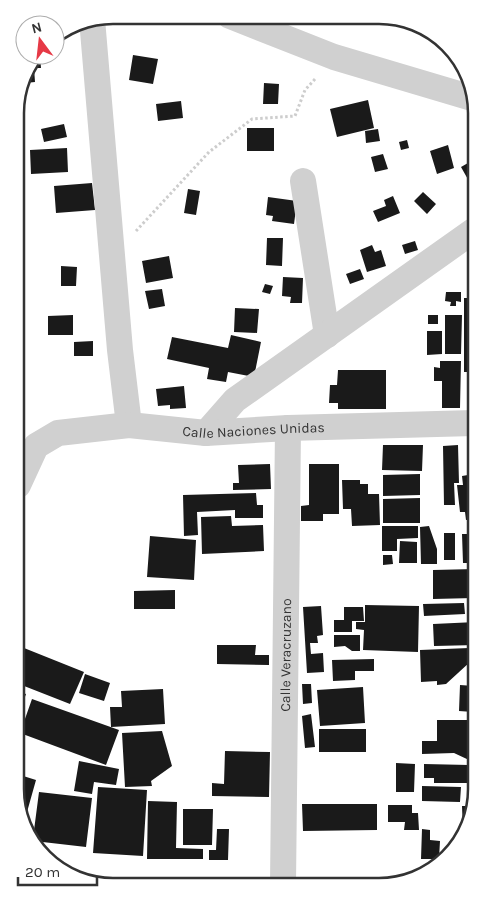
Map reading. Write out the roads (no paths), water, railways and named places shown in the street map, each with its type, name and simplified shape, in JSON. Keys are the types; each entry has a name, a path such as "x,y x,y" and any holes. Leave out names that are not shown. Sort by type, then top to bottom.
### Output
{"street":[{"path":"250,24 334,57 466,96"},
{"path":"93,26 120,350 129,425"},
{"path":"303,182 327,334"},
{"path":"206,433 235,400 468,235"},
{"name":"Calle Naciones Unidas","path":"24,473 36,446 58,433 129,425 206,433 288,428 468,423"},
{"name":"Calle Veracruzano","path":"282,878 288,428"}]}
